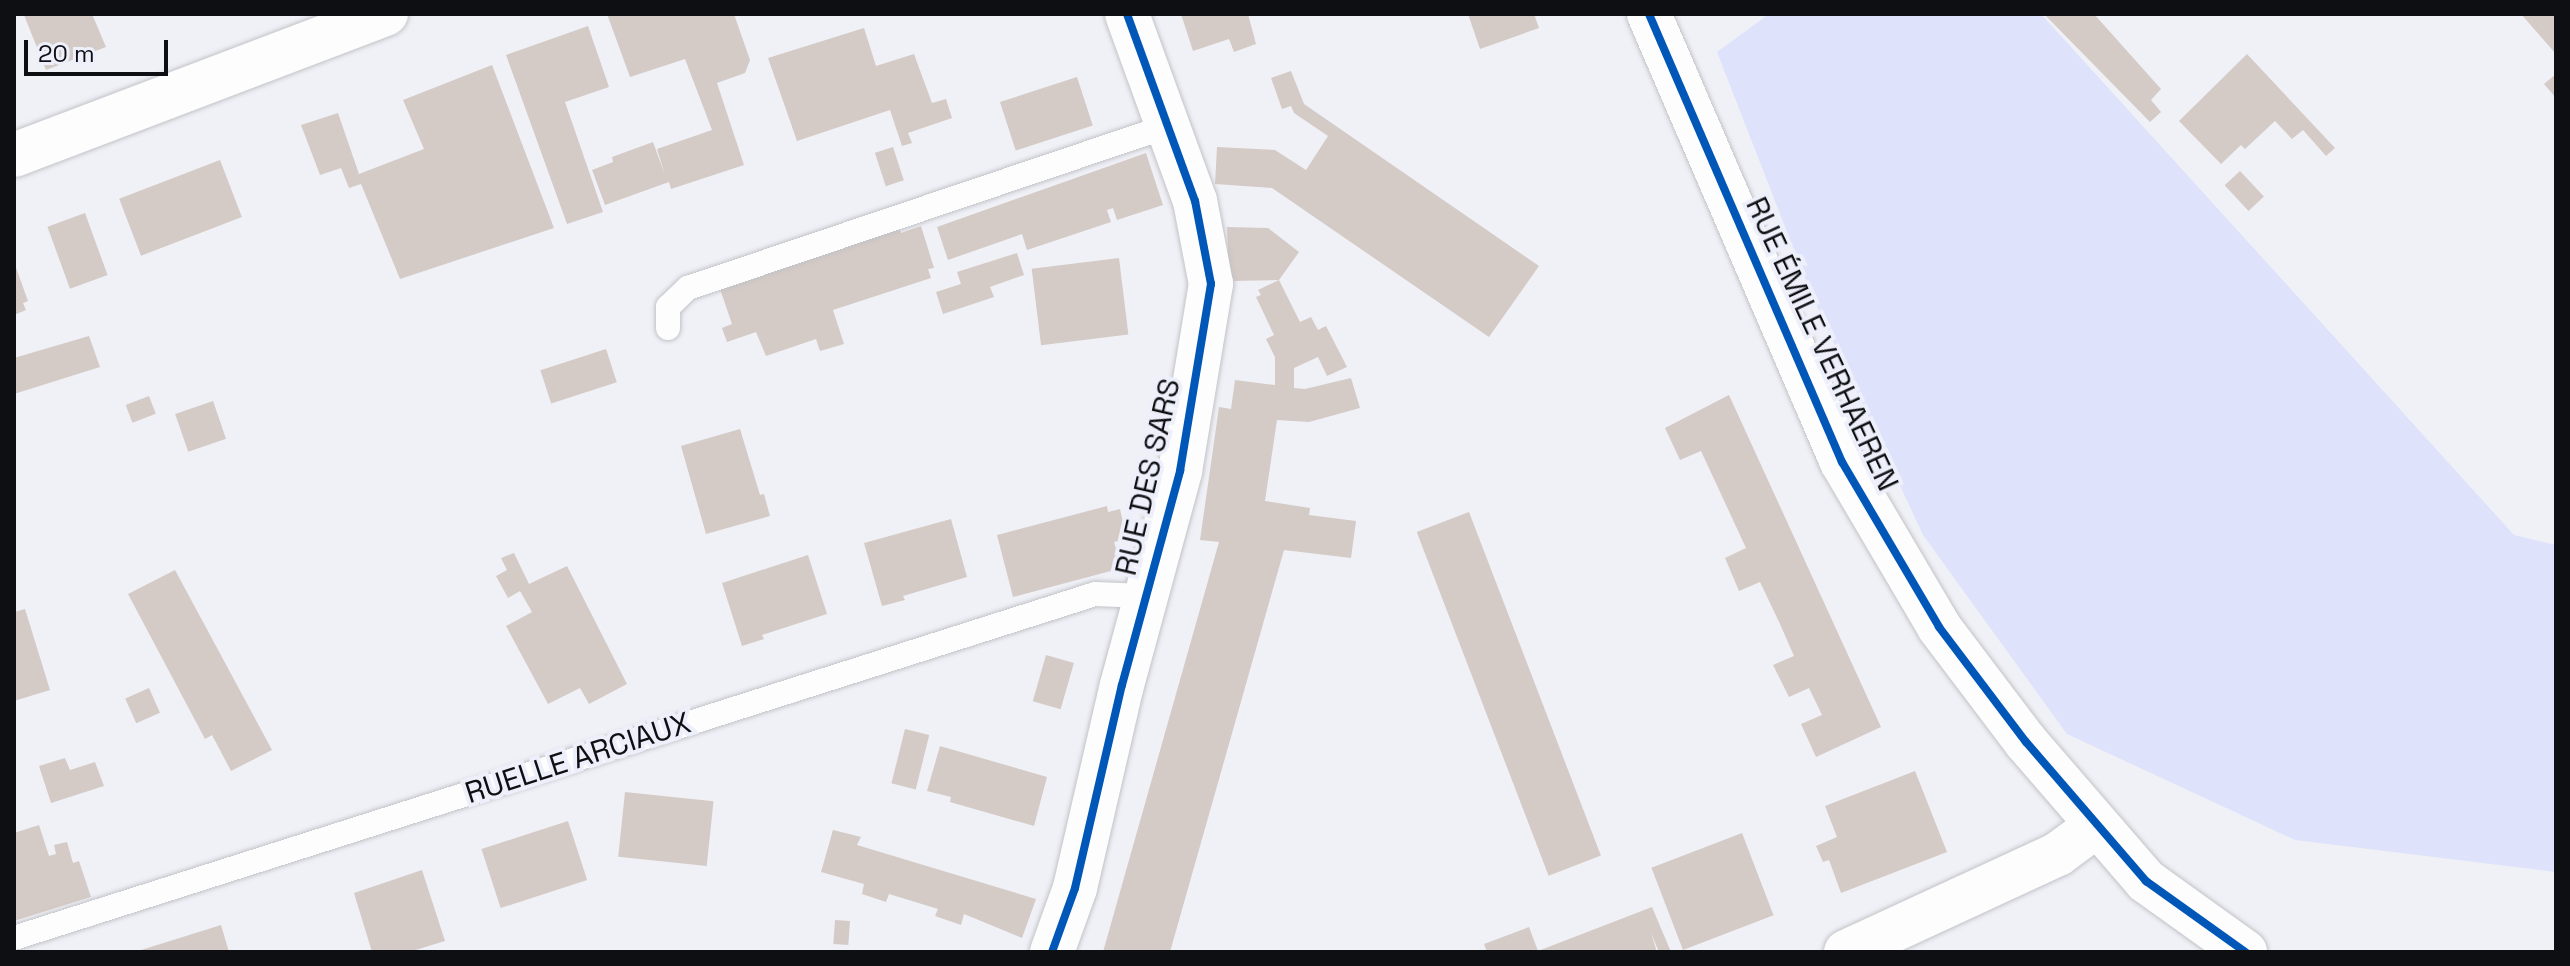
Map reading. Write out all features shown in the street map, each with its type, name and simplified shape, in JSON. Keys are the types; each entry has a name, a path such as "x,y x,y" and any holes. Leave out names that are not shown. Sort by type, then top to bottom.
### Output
{"street":[{"path":"14,155 386,14"},
{"name":"RUE DES SARS","path":"1052,952 1075,888 1145,596 1180,471 1211,284 1195,201 1127,14"},
{"name":"RUE ÉMILE VERHAEREN","path":"1649,14 1842,462 1939,627 2026,742 2146,881 2245,952"},
{"path":"1850,951 2058,854 2096,826"}],"lane":[{"path":"668,328 668,307 688,288 1168,126"},
{"name":"RUELLE ARCIAUX","path":"14,938 1095,594 1145,596"}],"shaded area":[{"path":"1769,14 2041,14 2514,535 2556,545 2556,872 2295,840 2067,734 1923,535 1812,296 1717,52"}],"building":[{"path":"92,14 106,47 46,70 24,15"},
{"path":"607,14 734,14 750,60 745,73 717,83 744,165 671,189 669,182 605,205 592,170 613,162 612,157 653,142 665,175 657,149 712,130 685,59 630,77"},
{"path":"1181,14 1248,14 1256,44 1234,52 1229,39 1193,51"},
{"path":"1468,14 1534,14 1539,28 1480,49"},
{"path":"2044,14 2094,14 2161,89 2151,100 2161,112 2150,122"},
{"path":"2521,14 2556,14 2556,54"},
{"path":"588,26 609,87 565,102 603,212 567,224 506,55"},
{"path":"864,28 876,66 914,54 932,103 946,99 952,118 908,133 912,143 902,146 890,110 797,141 768,58"},
{"path":"2247,54 2335,148 2326,156 2303,130 2292,139 2275,121 2245,149 2241,145 2221,164 2179,121"},
{"path":"492,65 554,228 400,279 361,184 349,188 341,168 320,175 301,125 338,113 359,174 424,149 403,100"},
{"path":"1291,71 1304,104 1539,266 1489,337 1272,188 1215,184 1217,147 1275,150 1306,170 1328,136 1294,113 1291,106 1282,109 1271,78"},
{"path":"2556,74 2556,98 2544,84"},
{"path":"1077,77 1093,126 1016,151 1000,102"},
{"path":"893,147 904,180 886,186 875,153"},
{"path":"1146,153 1163,205 1117,220 1113,208 1107,210 1111,222 1027,250 1022,234 948,260 937,227"},
{"path":"220,160 242,217 141,256 119,199"},
{"path":"2240,171 2264,197 2249,211 2225,185"},
{"path":"85,213 108,275 70,289 47,227"},
{"path":"921,226 934,268 928,269 931,278 833,310 844,344 820,351 816,339 766,356 756,332 727,342 722,328 732,324 720,289 899,228 901,233"},
{"path":"1227,227 1268,228 1299,252 1279,280 1229,281"},
{"path":"1017,253 1024,275 990,287 994,297 943,314 936,292 961,284 957,272"},
{"path":"1119,258 1128,334 1041,345 1032,269"},
{"path":"14,262 28,301 23,303 26,310 14,315"},
{"path":"1279,280 1300,322 1311,317 1318,330 1326,326 1347,367 1327,376 1318,357 1294,368 1294,388 1305,389 1351,378 1360,408 1309,422 1277,420 1265,501 1310,508 1309,515 1356,521 1351,558 1284,550 1170,952 1103,952 1219,542 1200,540 1219,407 1231,409 1235,380 1275,385 1275,357 1266,339 1274,335 1256,297 1261,295 1258,290"},
{"path":"89,336 100,367 14,394 14,358"},
{"path":"606,349 617,382 551,404 540,370"},
{"path":"1729,395 1881,727 1816,757 1801,724 1822,715 1809,688 1789,697 1773,665 1794,656 1780,624 1760,582 1739,591 1725,558 1746,548 1701,451 1680,460 1665,428"},
{"path":"149,396 156,414 132,423 126,405"},
{"path":"213,401 226,439 188,452 175,414"},
{"path":"740,429 760,495 764,494 770,516 706,534 681,446"},
{"path":"1107,506 1108,512 1120,509 1127,539 1114,542 1122,568 1013,597 997,535"},
{"path":"1469,512 1601,856 1549,876 1417,532"},
{"path":"951,519 967,577 903,596 905,600 882,606 864,543"},
{"path":"514,553 529,584 567,566 627,684 589,704 580,688 548,704 506,626 532,612 520,591 508,598 496,576 507,570 501,558"},
{"path":"808,555 827,614 762,635 764,639 742,646 722,583"},
{"path":"175,570 272,750 231,771 212,735 205,739 128,594"},
{"path":"25,609 50,690 14,701 14,612"},
{"path":"1046,655 1074,663 1061,709 1033,701"},
{"path":"149,688 160,713 136,723 125,699"},
{"path":"905,729 929,735 916,789 891,783"},
{"path":"940,746 1047,777 1034,826 950,802 951,797 927,791"},
{"path":"65,758 70,770 95,762 104,786 51,803 39,766"},
{"path":"1915,771 1947,852 1841,893 1829,860 1823,862 1816,846 1837,837 1825,806"},
{"path":"625,792 714,801 707,866 618,857"},
{"path":"568,821 587,880 501,908 481,849"},
{"path":"39,825 49,856 56,854 54,845 67,842 73,863 79,861 91,897 14,921 14,833"},
{"path":"833,830 861,837 857,845 1036,899 1022,938 964,914 961,925 935,916 938,909 889,894 886,902 862,894 864,884 821,872"},
{"path":"1742,833 1774,915 1683,950 1651,868"},
{"path":"422,870 445,941 409,952 372,952 354,893"},
{"path":"1652,907 1671,952 1659,952 1651,933 1657,952 1487,952 1484,944 1529,927 1538,951"},
{"path":"835,920 850,921 848,945 833,944"},
{"path":"221,925 229,952 138,952 138,951"}],"cycle path":[{"path":"1052,952 1075,888 1122,685 1180,471 1211,284 1195,201 1127,14"},
{"path":"1649,14 1842,462 1939,627 2026,742 2146,881 2245,952"}]}
